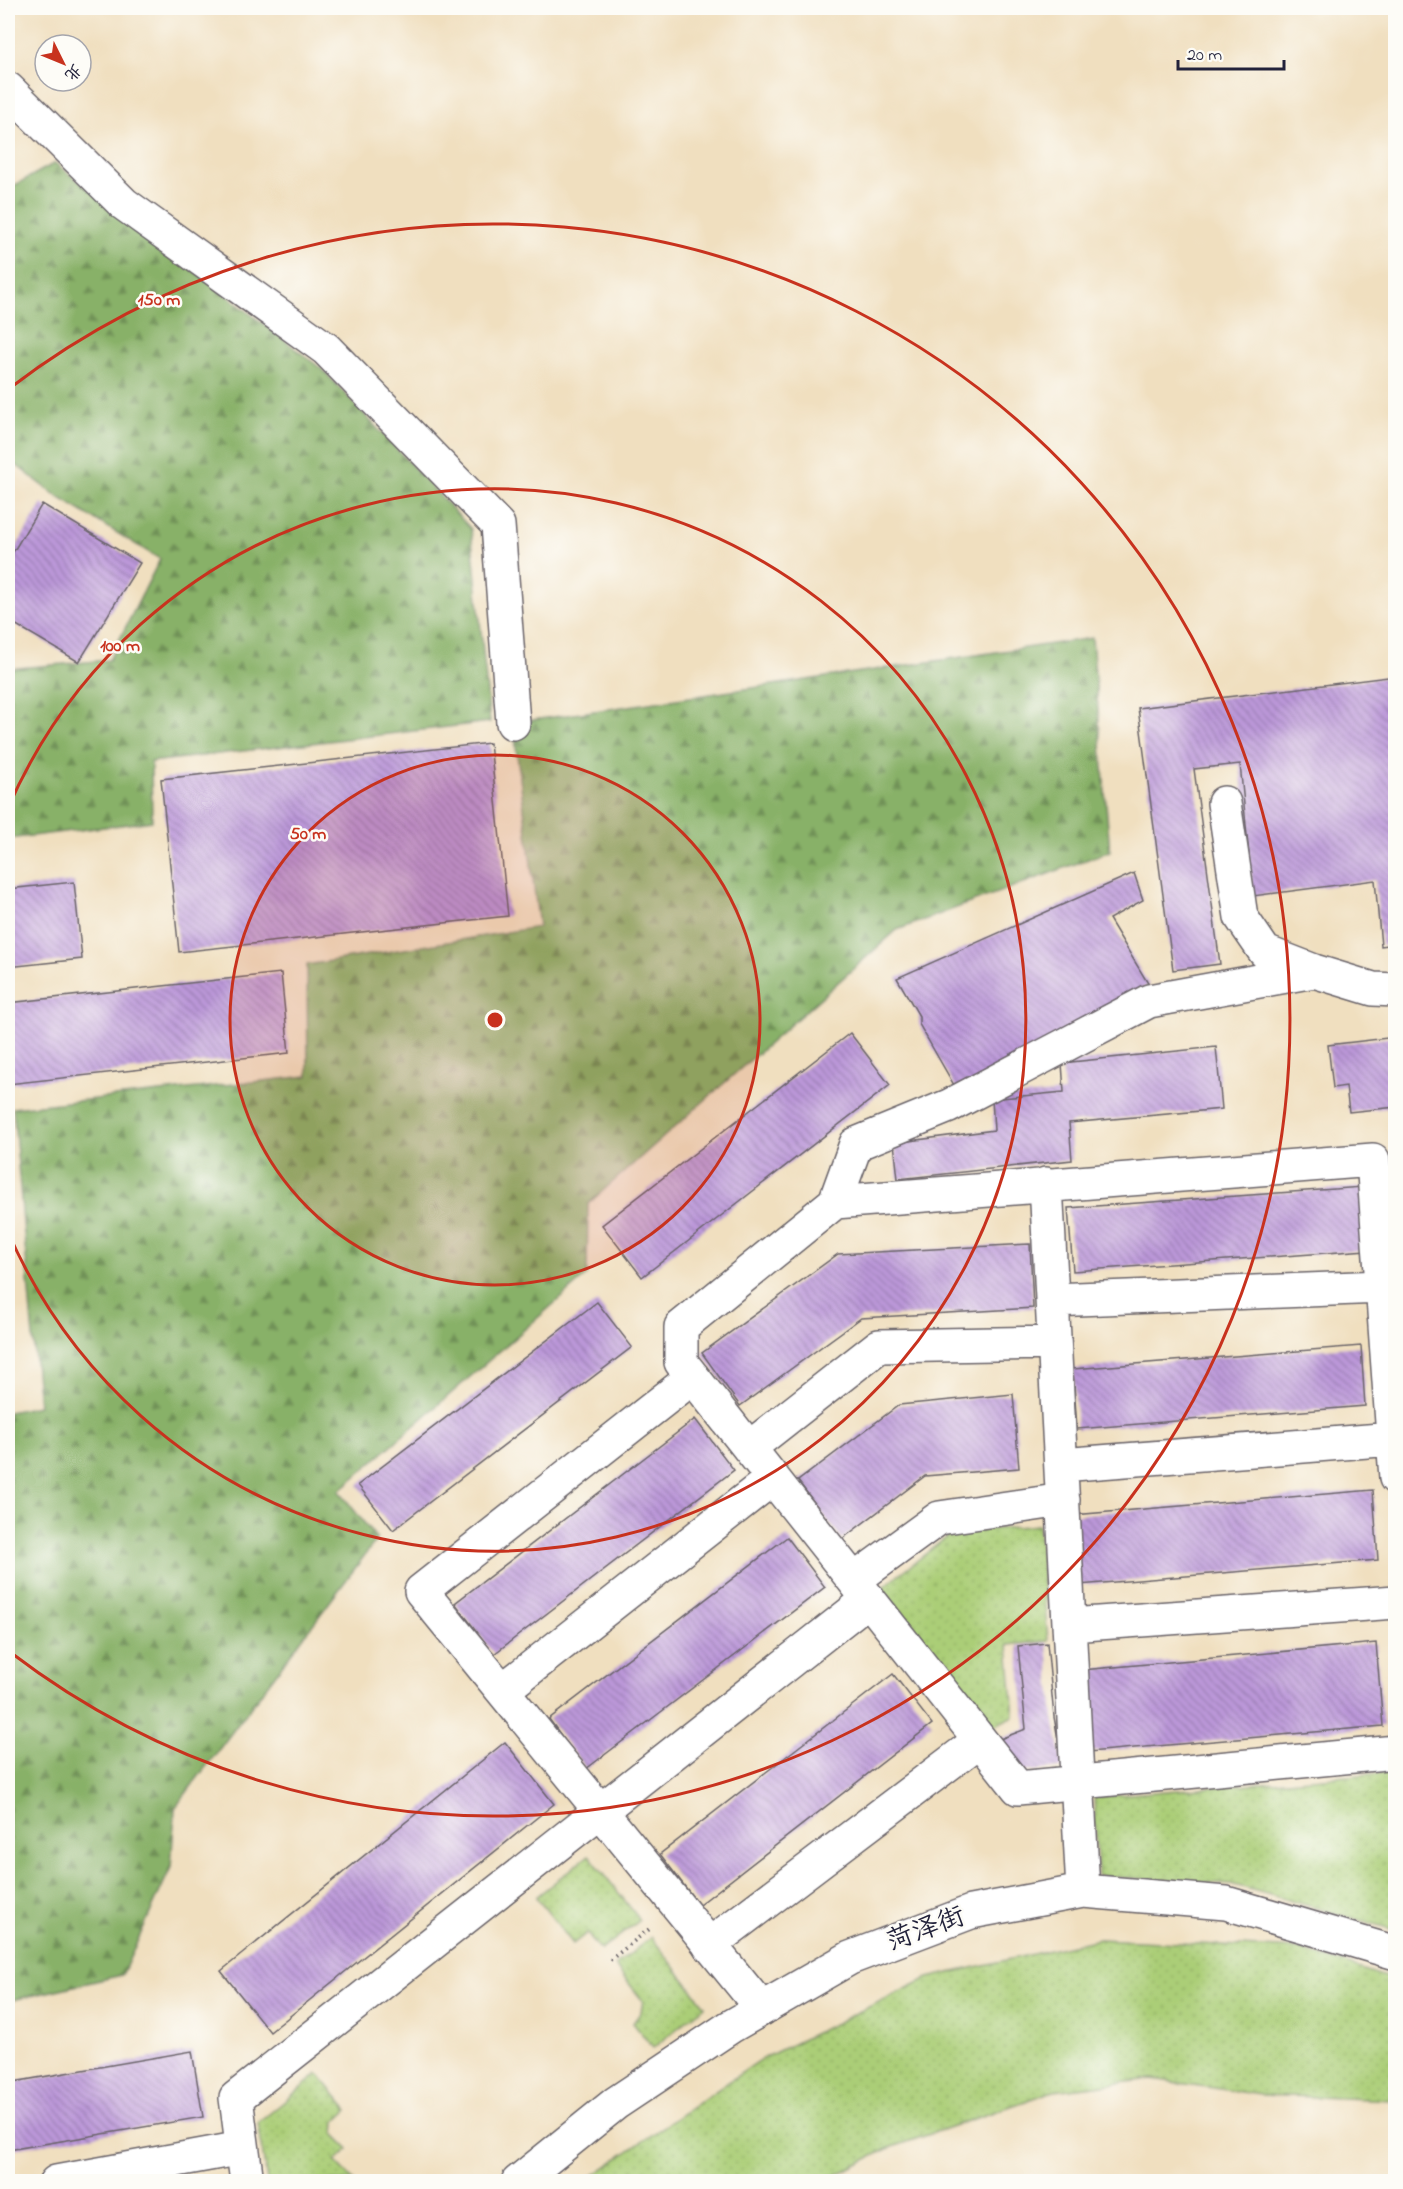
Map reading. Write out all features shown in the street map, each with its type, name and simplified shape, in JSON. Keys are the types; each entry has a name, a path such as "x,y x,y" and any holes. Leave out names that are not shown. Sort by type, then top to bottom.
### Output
{"street":[{"path":"8,89 124,204 327,349 498,525 513,723"},
{"path":"1224,803 1241,917 1265,952 1314,971 1373,989 1395,990"},
{"path":"1314,971 1149,1001 949,1107 856,1144 835,1202 681,1327 681,1362 1018,1788 1395,1752"},
{"path":"835,1202 1373,1160 1387,1239 1382,1287 1392,1376 1395,1478"},
{"path":"1046,1184 1083,1891"},
{"path":"1052,1300 1382,1287"},
{"path":"749,1448 879,1346 1054,1343"},
{"path":"693,1377 421,1591 762,2009"},
{"path":"1061,1465 1393,1439"},
{"path":"503,1690 773,1478"},
{"path":"247,2181 236,2098 599,1811 861,1589 939,1518 1063,1500"},
{"path":"1070,1625 1395,1602"},
{"path":"709,1945 980,1740"},
{"name":"菏泽街","path":"518,2181 616,2103 730,2027 850,1958 960,1916 1083,1891 1226,1903 1395,1953"},
{"path":"56,2181 242,2148"}],"path":[{"path":"610,1960 678,1906"}],"green space":[{"path":"55,163 323,370 471,529 490,722 151,762 152,821 8,839 8,669 109,660 160,559 58,497 8,459 8,189"},
{"path":"1092,638 1110,851 897,930 588,1204 587,1275 339,1491 377,1539 175,1808 171,1867 122,1975 8,2001 8,1412 39,1406 13,1108 308,1076 307,965 539,927 513,723"},
{"path":"1038,1525 1048,1641 1008,1645 1014,1716 993,1726 882,1588 952,1533"},
{"path":"1395,1772 1395,1930 1231,1884 1098,1876 1094,1797"},
{"path":"589,1855 640,1920 601,1950 587,1933 573,1944 536,1897"},
{"path":"651,1937 705,2006 653,2048 633,2023 641,2012 643,2001 615,1966"},
{"path":"1099,1939 1299,1949 1395,1980 1395,2100 1261,2095 1152,2079 1054,2091 887,2149 824,2181 585,2181 762,2059 928,1978"},
{"path":"318,2074 348,2110 336,2121 335,2135 349,2149 335,2161 354,2181 267,2181 258,2123"}],"building":[{"path":"42,504 140,563 79,662 8,620 8,552 12,554"},
{"path":"1396,676 1396,944 1381,946 1375,880 1253,896 1240,764 1194,769 1220,964 1173,970 1138,708"},
{"path":"490,743 508,916 179,952 161,779"},
{"path":"1134,873 1143,900 1109,919 1149,985 958,1092 919,1024 919,1016 897,978"},
{"path":"74,882 82,959 8,967 8,889"},
{"path":"281,973 289,1053 8,1084 8,1003"},
{"path":"850,1033 890,1085 642,1277 602,1225"},
{"path":"1396,1037 1396,1107 1349,1112 1346,1086 1333,1088 1328,1045"},
{"path":"1216,1047 1222,1109 1069,1123 1072,1160 898,1179 894,1143 994,1130 992,1099 1064,1092 1062,1063"},
{"path":"1363,1187 1367,1250 1073,1271 1068,1208"},
{"path":"1030,1244 1033,1308 861,1318 740,1406 702,1353 838,1254"},
{"path":"597,1302 632,1347 393,1530 358,1485"},
{"path":"1361,1346 1365,1406 1077,1429 1073,1369"},
{"path":"1013,1394 1019,1468 925,1476 842,1539 798,1481 899,1405"},
{"path":"695,1419 734,1470 494,1654 455,1603"},
{"path":"1373,1490 1378,1560 1079,1585 1073,1515"},
{"path":"787,1537 825,1587 586,1769 549,1719"},
{"path":"1047,1643 1054,1717 1063,1768 1020,1772 1000,1739 1026,1729 1018,1646"},
{"path":"1376,1643 1383,1726 1089,1752 1082,1670"},
{"path":"893,1674 932,1724 699,1905 660,1854"},
{"path":"505,1742 554,1804 270,2032 221,1971"},
{"path":"192,2051 203,2117 8,2150 8,2083"}]}
